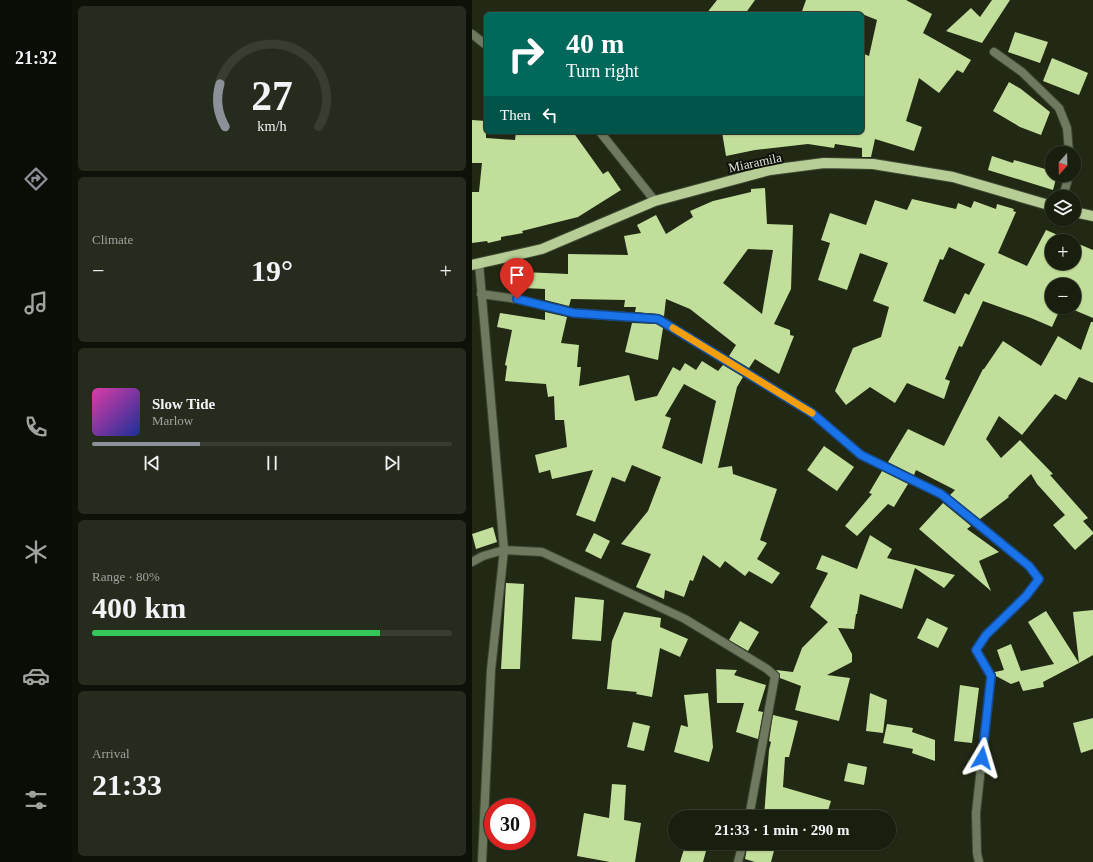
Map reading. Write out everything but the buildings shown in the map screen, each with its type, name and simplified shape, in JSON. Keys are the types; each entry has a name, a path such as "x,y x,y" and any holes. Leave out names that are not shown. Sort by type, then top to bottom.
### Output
{"main road":[{"name":"Miaramila","path":"475,264 542,249 655,201 770,170 824,163 873,164 953,177 1045,204"},
{"path":"1081,213 1093,216"}],"street":[{"path":"472,34 484,43"},
{"path":"994,52 1022,72 1059,108 1067,128 1068,146"},
{"path":"602,134 655,201"},
{"path":"475,264 481,294 504,550 491,670 482,862"},
{"path":"481,294 517,299 574,313 658,319 812,413 861,455 941,494 1029,566 1039,579 1026,596 986,635 976,650 991,676 976,813 977,853 979,862"},
{"path":"472,562 484,556 504,550 542,552 685,619 776,676 750,810"},
{"path":"738,862 741,850"}],"slow traffic":[{"path":"673,328 812,413"}],"route":[{"path":"517,299 574,313 658,319 812,413 861,455 941,494 1029,566 1039,579 1026,596 986,635 976,650 991,676 982,758"}]}
